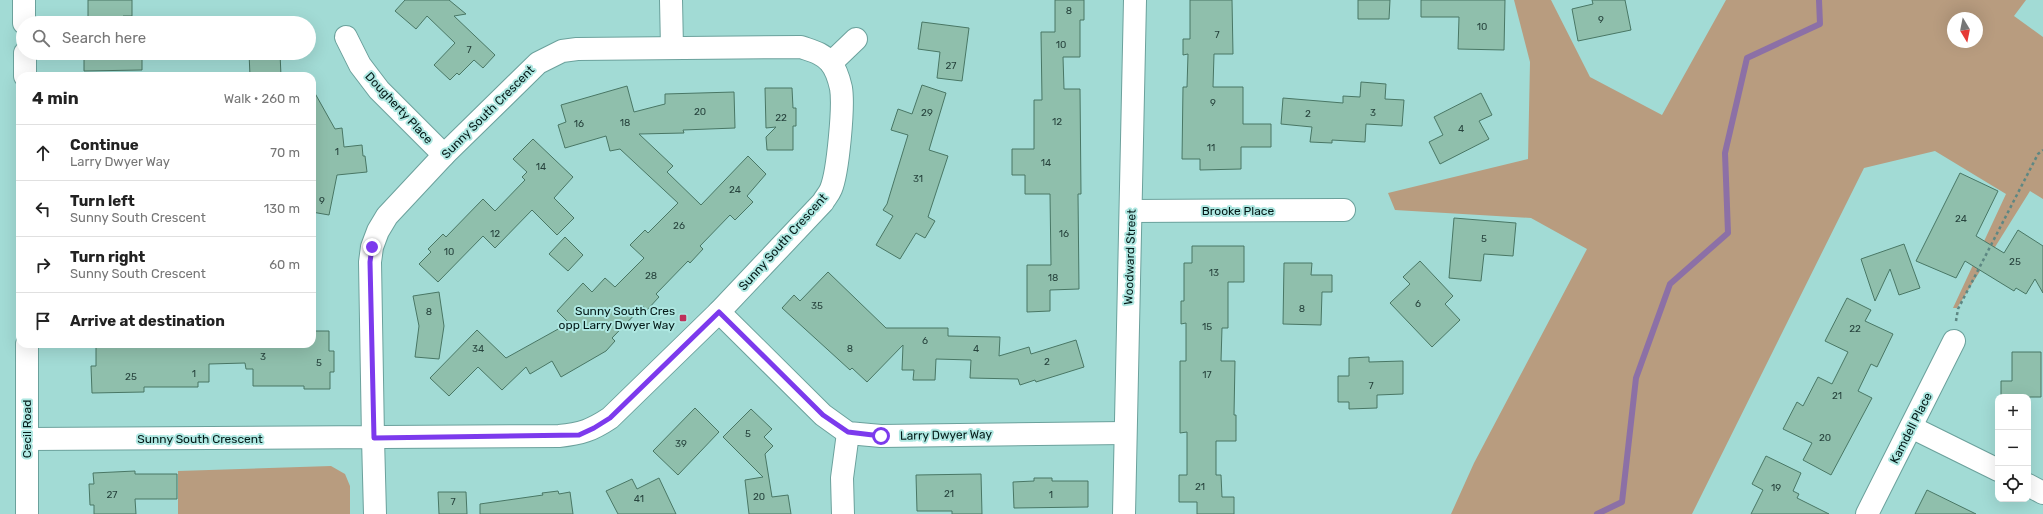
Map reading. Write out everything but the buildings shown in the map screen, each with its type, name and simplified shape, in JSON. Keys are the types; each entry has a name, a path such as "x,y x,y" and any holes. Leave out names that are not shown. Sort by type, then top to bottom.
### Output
{"street":[{"path":"24,0 24,16"},
{"path":"671,0 672,48"},
{"name":"Woodward Street","path":"1124,514 1124,433 1131,211 1135,0"},
{"name":"Dougherty Place","path":"346,37 360,65 379,90 444,155"},
{"path":"831,63 856,39"},
{"name":"Sunny South Crescent","path":"27,439 374,438 579,435 594,428 610,418 719,312 823,202 831,189 835,174 841,114 841,89 837,75 831,63 819,53 801,47 577,49 562,51 538,63 444,155 387,216 378,231 372,247 370,262 374,438"},
{"path":"25,60 25,72"},
{"name":"Brooke Place","path":"1131,211 1344,210"},
{"name":"Larry Dwyer Way","path":"719,312 823,415 848,432 881,436 1124,433"},
{"name":"Kamdell Place","path":"1867,514 1954,341"},
{"name":"Cecil Road","path":"27,348 27,514"},
{"path":"1911,427 1995,469"},
{"path":"843,514 842,478 848,432"},
{"path":"374,438 375,514"},
{"path":"2031,487 2043,493"}],"path":[{"path":"1954,341 1958,309 2038,154 2043,150"}],"shaded area":[{"path":"1514,0 1551,0 1590,77 1662,115 1726,0 2026,0 2014,16 2043,37 2043,199 2030,191 1957,308 1953,308 2006,194 1935,151 1864,168 1692,514 1451,514 1474,463 1587,249 1531,218 1395,210 1388,193 1528,159 1530,62"},
{"path":"331,466 345,474 350,486 350,514 178,514 178,471"}],"waterway":[{"path":"1597,514 1622,502 1636,378 1670,284 1728,233 1725,153 1747,58 1820,24 1819,0"}],"place":[{"name":"Sunny South Cres opp Larry Dwyer Way","path":"683,318"}],"route":[{"path":"372,247 370,262 374,438 579,435 610,418 719,312 823,415 848,432 881,436"}]}
